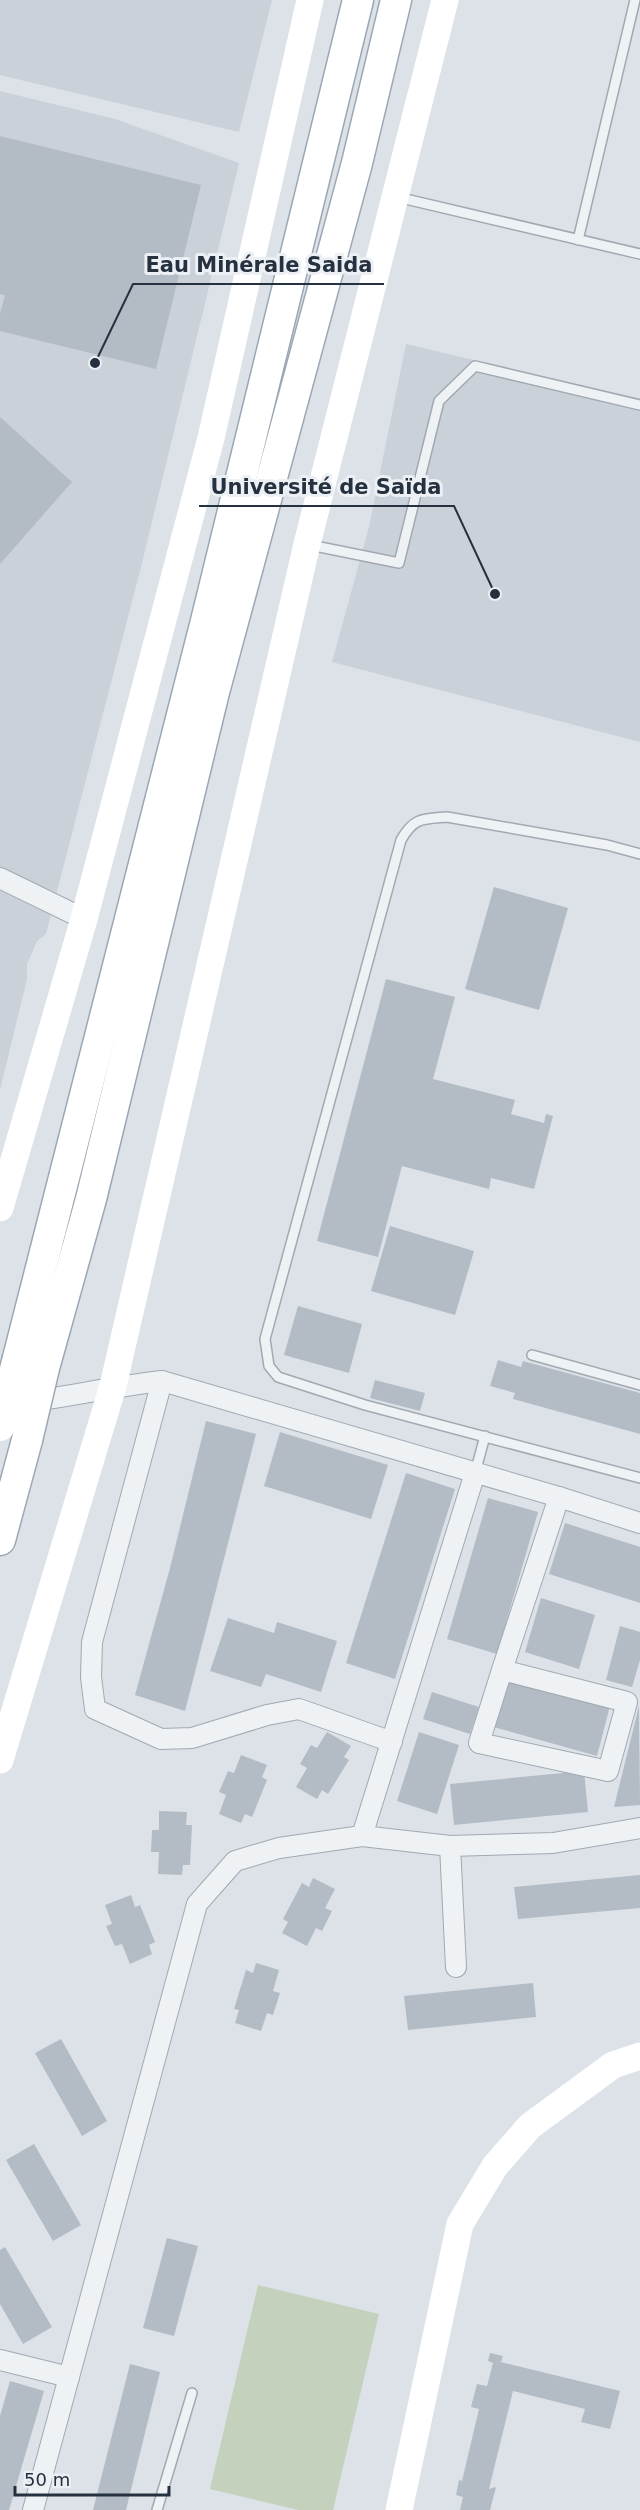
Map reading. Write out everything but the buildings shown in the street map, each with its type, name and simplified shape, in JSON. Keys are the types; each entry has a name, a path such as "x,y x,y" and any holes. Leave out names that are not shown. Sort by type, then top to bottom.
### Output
{"main road":[{"path":"0,1540 27,1440 31,1363 206,621 358,0"},
{"path":"0,1426 31,1363 91,1199 213,692 357,163 396,0"}],"street":[{"path":"0,1208 84,919 211,438 310,0"},
{"path":"0,1760 113,1386 307,544 397,197 445,0"},
{"path":"0,878 84,919"},
{"path":"162,1381 92,1642 91,1677 95,1709 161,1739 192,1738 267,1715 299,1709 392,1742"},
{"path":"0,1406 73,1396 113,1386 162,1381 559,1497 640,1523"},
{"path":"362,1836 475,1473"},
{"path":"502,1670 627,1702 608,1771 479,1743 502,1670 559,1497"},
{"path":"33,2510 197,1904 235,1861 279,1848 362,1836 450,1846 553,1843 640,1828"},
{"path":"450,1846 456,1967"},
{"path":"399,2510 460,2224 495,2166 530,2126 614,2064 640,2056"},
{"path":"0,2360 69,2377"}],"lane":[{"path":"578,240 635,0"},
{"path":"397,197 640,254"},
{"path":"307,544 399,563 439,401 475,366 640,405"},
{"path":"640,854 607,845 447,817 420,819 409,826 401,840 265,1339 265,1352 269,1365 278,1377 365,1405 640,1478"},
{"path":"532,1354 640,1385"},
{"path":"475,1473 484,1436"},
{"path":"157,2510 192,2393"}],"shaded area":[{"path":"0,0 272,0 239,132 0,75"},
{"path":"0,91 115,119 239,163 142,563 46,934 37,941 27,964 27,979 0,1090"},
{"path":"406,344 640,399 640,742 332,662 369,527"}],"green space":[{"path":"258,2285 379,2314 333,2510 298,2510 210,2489"}],"place":[{"name":"Eau Minérale Saida","path":"95,363"},
{"name":"Université de Saïda","path":"495,594"}]}
